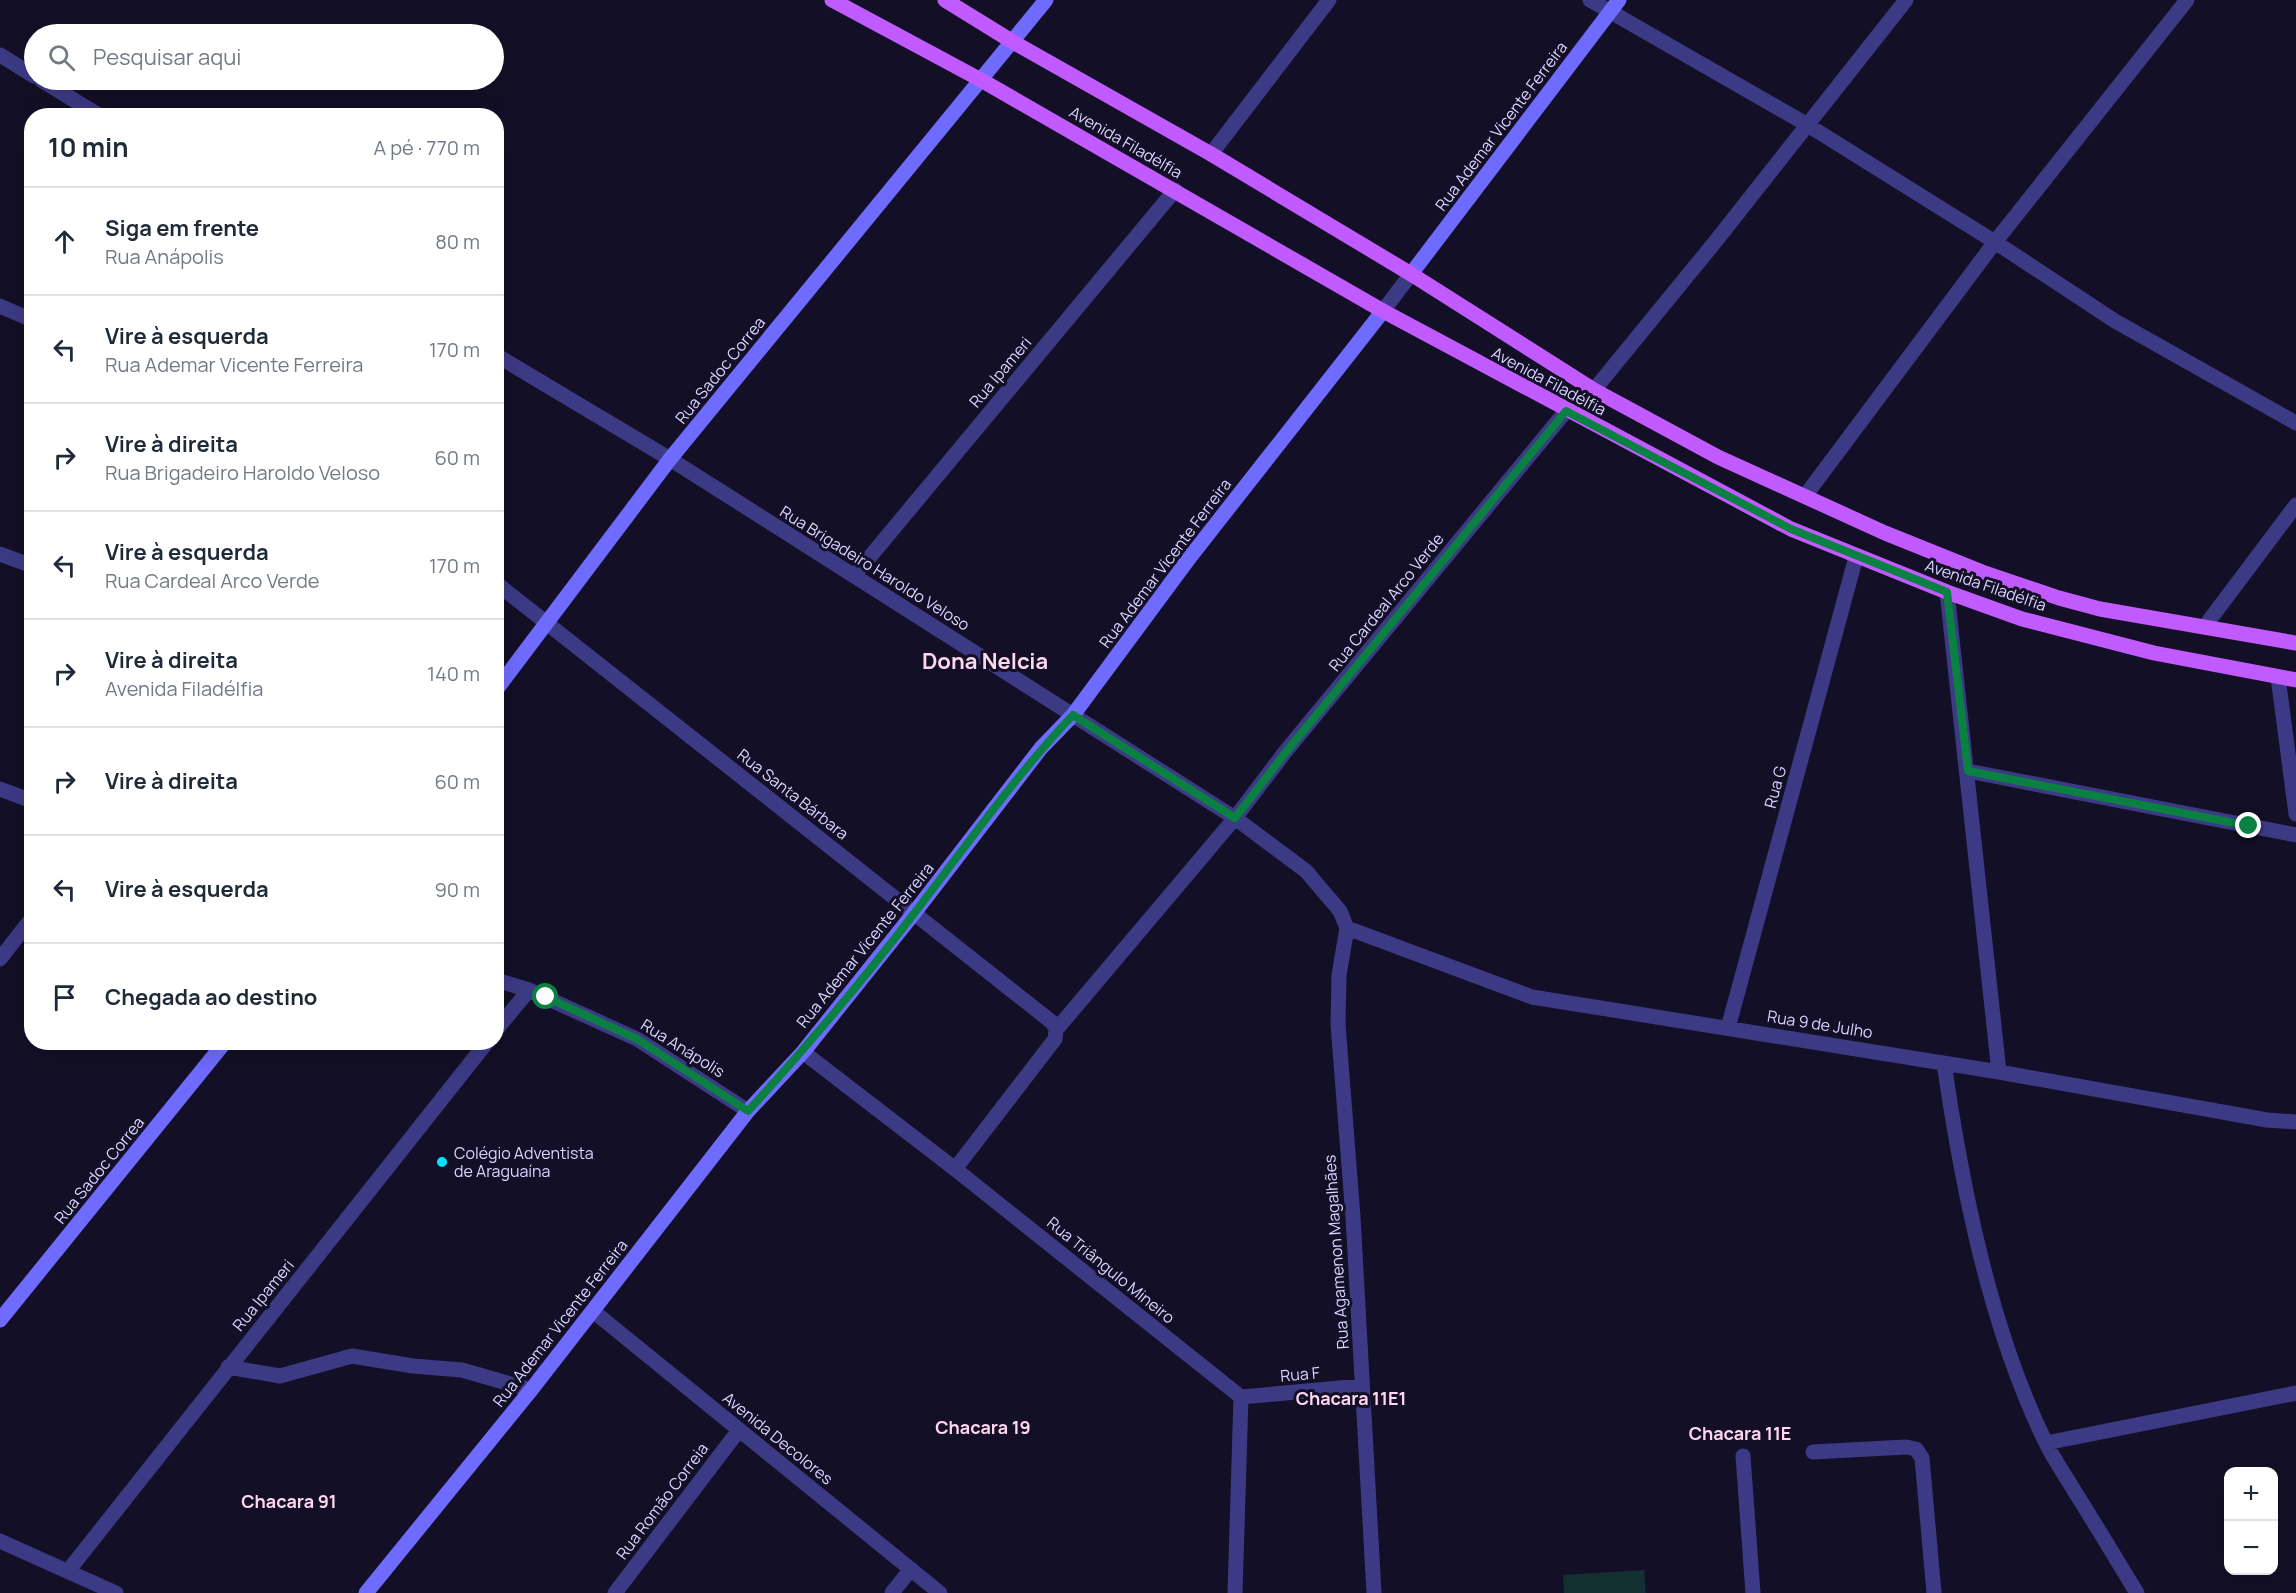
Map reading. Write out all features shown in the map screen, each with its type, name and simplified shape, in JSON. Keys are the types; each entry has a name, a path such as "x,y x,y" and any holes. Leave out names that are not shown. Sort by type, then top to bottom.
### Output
{"main road":[{"name":"Avenida Filadélfia","path":"832,0 981,80 1383,311 1566,411 1791,529 1947,592 2033,622 2154,653 2296,680"},
{"name":"Avenida Filadélfia","path":"945,0 1013,42 1211,154 1411,274 1594,390 1718,457 1885,533 2059,598 2100,609 2296,643"}],"street":[{"name":"Rua Sadoc Correa","path":"504,680 670,459 1046,0"},
{"path":"1211,154 1329,0"},
{"path":"1590,0 1615,6 1995,242 2115,321 2296,423"},
{"path":"1594,390 1715,242 1906,0"},
{"path":"1805,496 1995,242 2187,0"},
{"name":"Rua Ademar Vicente Ferreira","path":"1411,274 1615,6"},
{"path":"0,55 24,70"},
{"path":"57,90 87,108"},
{"name":"Rua Ipameri","path":"854,576 1175,190"},
{"path":"1383,311 1411,274"},
{"path":"0,306 24,316"},
{"name":"Rua Ademar Vicente Ferreira","path":"366,1593 594,1311 748,1111 803,1052 914,914 1041,748 1073,715 1190,557 1383,311"},
{"name":"Rua Brigadeiro Haroldo Veloso","path":"504,360 670,459 1235,818 1306,871 1340,911 1347,928"},
{"name":"Rua Cardeal Arco Verde","path":"1055,1034 1235,818 1293,743 1566,411"},
{"path":"2205,627 2296,505"},
{"path":"0,555 24,563"},
{"name":"Rua G","path":"1728,1028 1856,556"},
{"name":"Rua Santa Bárbara","path":"504,589 1053,1023 1055,1034"},
{"path":"1947,592 1999,1072"},
{"path":"2278,677 2296,813"},
{"path":"1968,771 2296,836"},
{"path":"0,789 24,798"},
{"path":"0,959 24,928"},
{"name":"Rua 9 de Julho","path":"1347,928 1532,997 1999,1072 2267,1120 2296,1122"},
{"name":"Rua Agamenon Magalhães","path":"1347,928 1339,975 1338,1024 1353,1217 1374,1593"},
{"name":"Rua Anápolis","path":"504,982 529,990 637,1039 748,1111"},
{"path":"504,1020 529,990"},
{"path":"955,1169 1055,1034"},
{"name":"Rua Sadoc Correa","path":"0,1320 219,1050"},
{"name":"Rua Ipameri","path":"68,1570 481,1050"},
{"name":"Rua Triângulo Mineiro","path":"803,1052 955,1169 1241,1397"},
{"path":"1944,1063 1972,1216 1995,1310 2013,1366 2046,1443 2137,1593"},
{"name":"Avenida Decolores","path":"594,1311 940,1593"},
{"path":"228,1367 280,1376 352,1356 413,1366 462,1370 531,1390"},
{"name":"Rua F","path":"1241,1397 1362,1386"},
{"path":"2046,1443 2296,1393"},
{"path":"1235,1593 1241,1397"},
{"name":"Rua Romão Correia","path":"615,1593 739,1430"},
{"path":"1813,1452 1906,1446 1916,1449 1922,1458 1934,1593"},
{"path":"1743,1456 1753,1593"},
{"path":"0,1541 116,1593"},
{"path":"892,1593 910,1569"}],"green space":[{"path":"1644,1570 1646,1593 1564,1593 1563,1575"}],"place":[{"name":"Colégio Adventista de Araguaína","path":"442,1162"}],"district":[{"name":"Dona Nelcia","path":"985,661"},
{"name":"Chacara 11E1","path":"1351,1399"},
{"name":"Chacara 19","path":"983,1428"},
{"name":"Chacara 11E","path":"1740,1434"},
{"name":"Chacara 91","path":"289,1502"}],"route":[{"path":"546,997 596,1018 637,1039 748,1111 803,1052 914,914 1041,748 1073,715 1235,818 1286,752 1566,411 1791,529 1947,592 1968,771 2249,826"}]}
